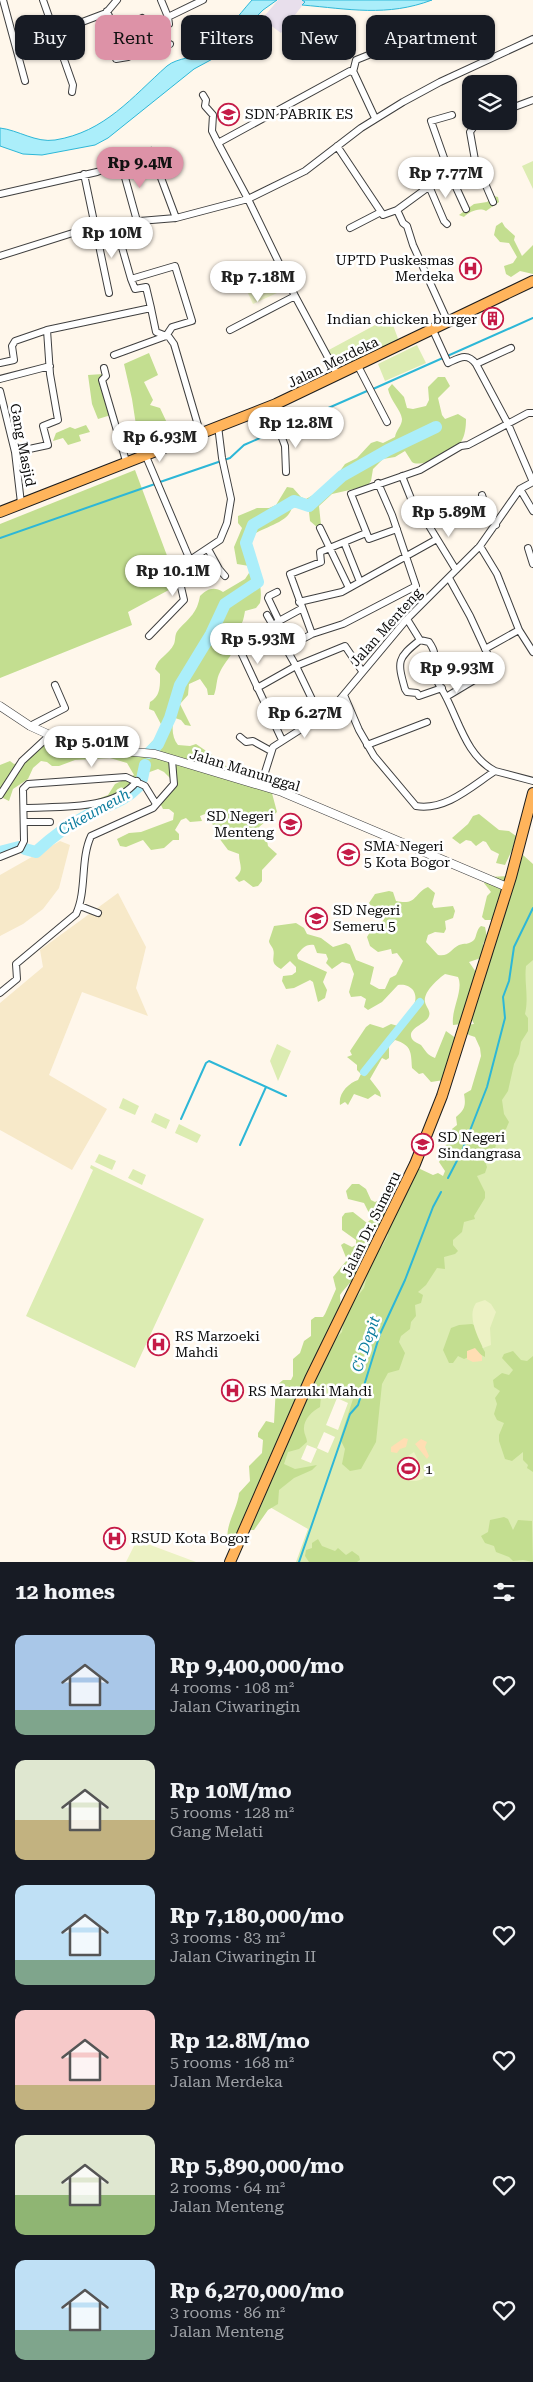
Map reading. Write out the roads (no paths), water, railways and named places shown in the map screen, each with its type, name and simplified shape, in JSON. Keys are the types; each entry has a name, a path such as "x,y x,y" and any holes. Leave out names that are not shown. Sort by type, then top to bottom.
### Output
{"main road":[{"name":"Jalan Merdeka","path":"0,512 200,432 276,404 338,376 447,320 533,281"},
{"path":"507,887 533,793"},
{"name":"Jalan Dr. Sumeru","path":"230,1562 306,1388 415,1164 442,1096 507,887"}],"street":[{"path":"4,0 25,80"},
{"path":"43,0 48,15"},
{"path":"85,20 107,11 117,0"},
{"path":"161,0 167,15"},
{"path":"171,16 204,0 210,0"},
{"path":"107,11 109,15"},
{"path":"0,256 97,227 115,223 176,218 248,199 305,170 376,118 440,82 533,39"},
{"path":"366,56 357,59 353,72 376,118"},
{"path":"63,60 73,85 72,92"},
{"path":"218,143 347,72 353,72"},
{"path":"203,95 206,100 205,106 213,115 212,131 248,199 295,296 338,376"},
{"path":"517,106 533,100"},
{"path":"452,115 431,121 449,172 466,209"},
{"path":"471,130 470,132 475,160 493,202"},
{"path":"337,146 384,215 397,210 449,172 475,160"},
{"path":"0,194 84,174 122,163 151,151 176,218"},
{"path":"122,163 137,221"},
{"path":"84,174 97,227 109,293"},
{"path":"429,186 447,224"},
{"path":"397,210 410,234 413,245 447,320"},
{"path":"350,228 381,212"},
{"path":"115,223 131,279 136,289 146,287 156,332 171,338 174,344 200,432"},
{"path":"114,355 166,336 172,327 192,321 176,267 131,279"},
{"path":"230,330 295,296"},
{"path":"0,363 14,360 12,346 15,341 47,330 152,308"},
{"path":"432,328 448,363 465,356 476,364 508,424 533,482"},
{"path":"15,452 48,445 43,426 58,420 47,330"},
{"path":"476,364 511,348"},
{"path":"0,379 50,366"},
{"path":"358,366 387,422"},
{"path":"104,368 106,376 102,380 126,461"},
{"name":"Gang Masjid","path":"0,391 15,452 21,503"},
{"path":"276,404 274,416 285,446 286,472"},
{"path":"397,529 370,539 351,494 428,466 461,446 468,445 533,413"},
{"path":"150,636 184,600 178,574 190,560 220,540 227,523 231,499 222,458 218,426"},
{"path":"121,444 132,441 145,454 190,560"},
{"path":"402,476 418,516 424,516 449,506"},
{"name":"Jalan Menteng","path":"271,751 282,740 321,718 344,694 407,619 480,546 520,489 533,482"},
{"path":"292,645 312,634 342,624 393,596 414,588 416,583 407,556 378,483"},
{"path":"520,489 533,511"},
{"path":"482,495 488,514 496,524"},
{"path":"424,516 456,570"},
{"path":"320,528 349,588"},
{"path":"312,634 301,609 290,574 321,562 319,552 366,533"},
{"path":"299,602 342,592 437,539"},
{"path":"344,542 360,582"},
{"path":"480,546 498,574 519,630 533,652"},
{"path":"528,548 533,564"},
{"path":"208,549 225,576"},
{"path":"446,697 492,670 492,666 470,616 449,578"},
{"path":"277,592 268,598 279,621"},
{"path":"282,740 240,650 279,621 301,609"},
{"path":"267,615 296,666 321,718"},
{"path":"407,619 420,640 429,642 434,648 436,656 433,671 470,748 484,765 495,771 533,781"},
{"path":"485,649 519,630"},
{"path":"420,640 403,653 400,660 399,668 405,689 407,692 417,693 419,696 442,688"},
{"path":"257,688 296,666 345,646 362,671"},
{"path":"30,726 65,708 55,686"},
{"path":"344,694 367,745 379,763 416,806 434,807 448,801 495,771"},
{"name":"Jalan Manunggal","path":"0,706 49,736 86,747 155,754 225,777 262,785 310,803 507,887"},
{"path":"367,745 427,722"},
{"path":"0,795 22,761 49,736"},
{"path":"240,736 246,742 253,741 271,751 262,785"},
{"path":"0,993 17,979 16,964 70,920 80,906 85,861 90,838 93,834 153,808 174,784 172,760"},
{"path":"0,857 20,849 24,841 23,787 34,782 126,777 145,786 156,804"},
{"path":"24,808 108,801 130,790 137,781"},
{"path":"24,822 50,822"},
{"path":"80,906 98,913"}],"water":[{"path":"252,0 277,0 258,15 239,15"},
{"path":"302,0 432,0 399,9 352,10 302,5 305,2"},
{"path":"211,60 194,69 108,138 95,145 42,155 23,154 0,146 0,128 41,140 55,140 73,136 89,129 117,112 167,66 176,61"}],"waterway":[{"path":"373,389 533,318"},
{"path":"160,482 230,458 244,445 367,391"},
{"name":"Cikeumeuh","path":"149,753 158,744 170,718 180,685 211,634 225,604 258,582 246,543 253,525 294,501 309,506 342,476 388,450 436,427"},
{"path":"0,538 155,484"},
{"name":"Cikeumeuh","path":"142,779 145,765"},
{"name":"Cikeumeuh","path":"25,849 36,852 72,824 120,800 139,786"},
{"name":"Cikeumeuh","path":"0,852 19,847"},
{"name":"Ci Depit","path":"448,1178 462,1151 487,1087 505,1018 503,997 509,981 514,947 533,908"},
{"path":"364,1072 420,1002"},
{"path":"181,1119 206,1063 209,1061 286,1096"},
{"path":"240,1145 266,1087"},
{"name":"Ci Depit","path":"299,1562 350,1414 358,1405 380,1334 405,1280 433,1207 441,1192"}],"place":[{"name":"SDN PABRIK ES","path":"229,114"},
{"name":"UPTD Puskesmas Merdeka","path":"470,268"},
{"name":"Indian chicken burger","path":"493,319"},
{"name":"SD Negeri Menteng","path":"290,824"},
{"name":"SMA Negeri 5 Kota Bogor","path":"348,854"},
{"name":"SD Negeri Semeru 5","path":"317,918"},
{"name":"SD Negeri Sindangrasa","path":"422,1145"},
{"name":"RS Marzoeki Mahdi","path":"159,1344"},
{"name":"RS Marzuki Mahdi","path":"232,1391"},
{"name":"1","path":"409,1469"},
{"name":"RSUD Kota Bogor","path":"115,1538"}]}
